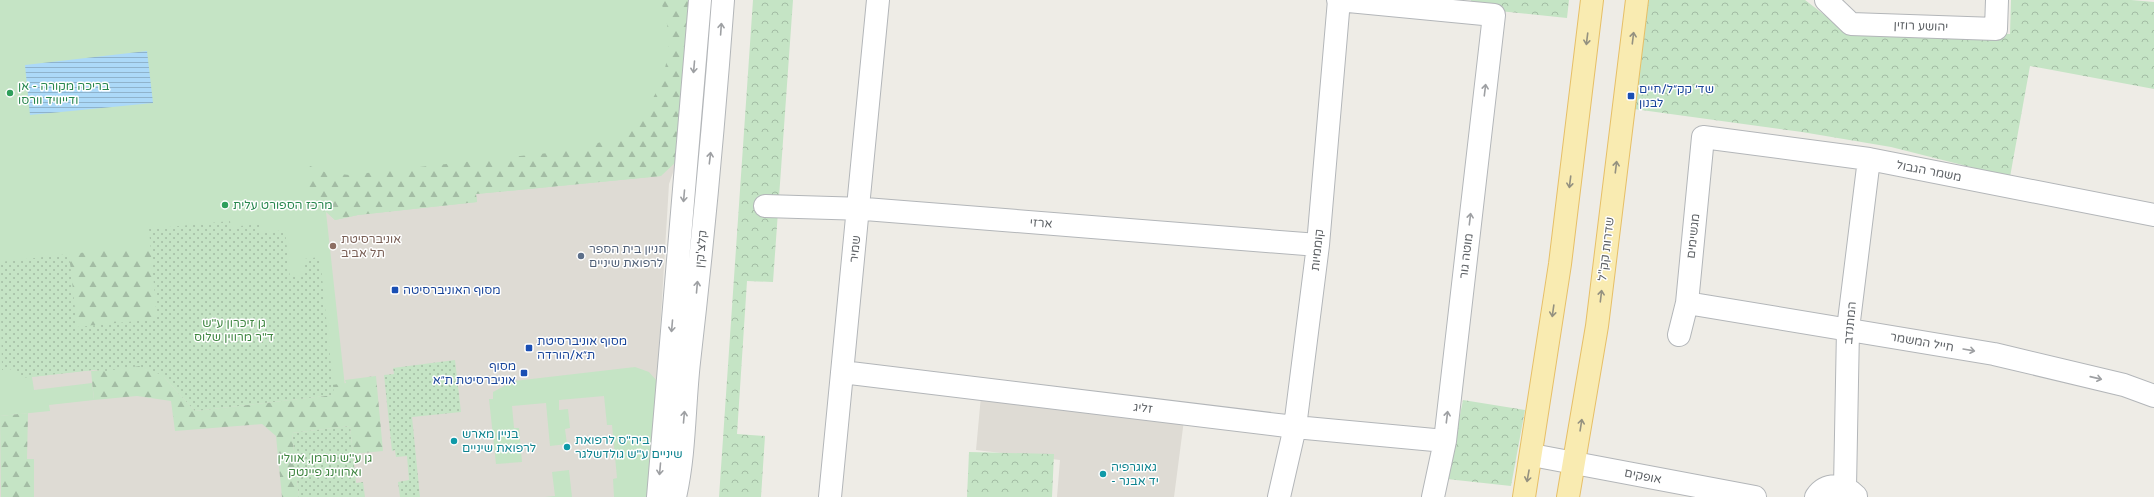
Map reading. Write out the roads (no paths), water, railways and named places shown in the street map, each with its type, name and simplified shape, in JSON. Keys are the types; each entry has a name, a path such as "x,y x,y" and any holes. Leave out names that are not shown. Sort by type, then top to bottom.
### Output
{"main road":[{"path":"1524,497 1532,455 1560,264 1592,0"},
{"name":"שדרות קק\"ל","path":"1568,497 1575,464 1597,326 1638,0"}],"street":[{"name":"קלצ'קין","path":"658,497 700,0"},
{"name":"קלצ'קין","path":"675,497 680,477 687,377 693,336 706,189 711,157 723,0"},
{"name":"שמיר","path":"830,497 878,0"},
{"name":"מוטה גור","path":"1339,0 1494,15 1445,441 1433,497"},
{"name":"קוממיות","path":"1279,497 1295,427 1318,245 1339,0"},
{"name":"יהושע רוזין","path":"1826,0 1851,24 1996,28 1997,0"},
{"name":"משמר הגבול","path":"1703,137 1869,159 2154,215"},
{"name":"מגשימים","path":"1678,335 1687,303 1703,137"},
{"name":"המתנדב","path":"1851,492 1848,329 1869,159"},
{"name":"ארזי","path":"765,206 859,209 1318,245"},
{"name":"חייל המשמר","path":"1687,303 1994,354 2124,385 2154,396"},
{"name":"זליג","path":"842,372 1295,427 1445,441"},
{"name":"אופקים","path":"1532,455 1755,497"},
{"path":"1816,497 1824,489 1831,486 1851,492"}],"water":[{"path":"147,51 153,103 30,115 25,65"}],"place":[{"name":"בריכה מקורה - אן ודייוויד וורסו","path":"10,93"},
{"name":"שד׳ קק״ל/חיים לבנון","path":"1631,96"},
{"name":"מרכז הספורט עלית","path":"225,205"},
{"name":"אוניברסיטת תל אביב","path":"333,246"},
{"name":"חניון בית הספר לרפואת שיניים","path":"581,256"},
{"name":"מסוף האוניברסיטה","path":"395,290"},
{"name":"מסוף אוניברסיטת ת״א/הורדה","path":"529,348"},
{"name":"מסוף אוניברסיטת ת״א","path":"524,373"},
{"name":"בניין מארש לרפואת שיניים","path":"454,441"},
{"name":"ביה\"ס לרפואת שיניים ע\"ש גולדשלגר","path":"567,447"},
{"name":"גאוגרפיה - יד אבנר","path":"1103,474"}],"park label":[{"name":"גן זיכרון ע\"ש ד\"ר מרווין שלוס","path":"234,330"},
{"name":"גן ע''ש נורמן, אוולין וארווינג פיינטק","path":"325,465"}]}
